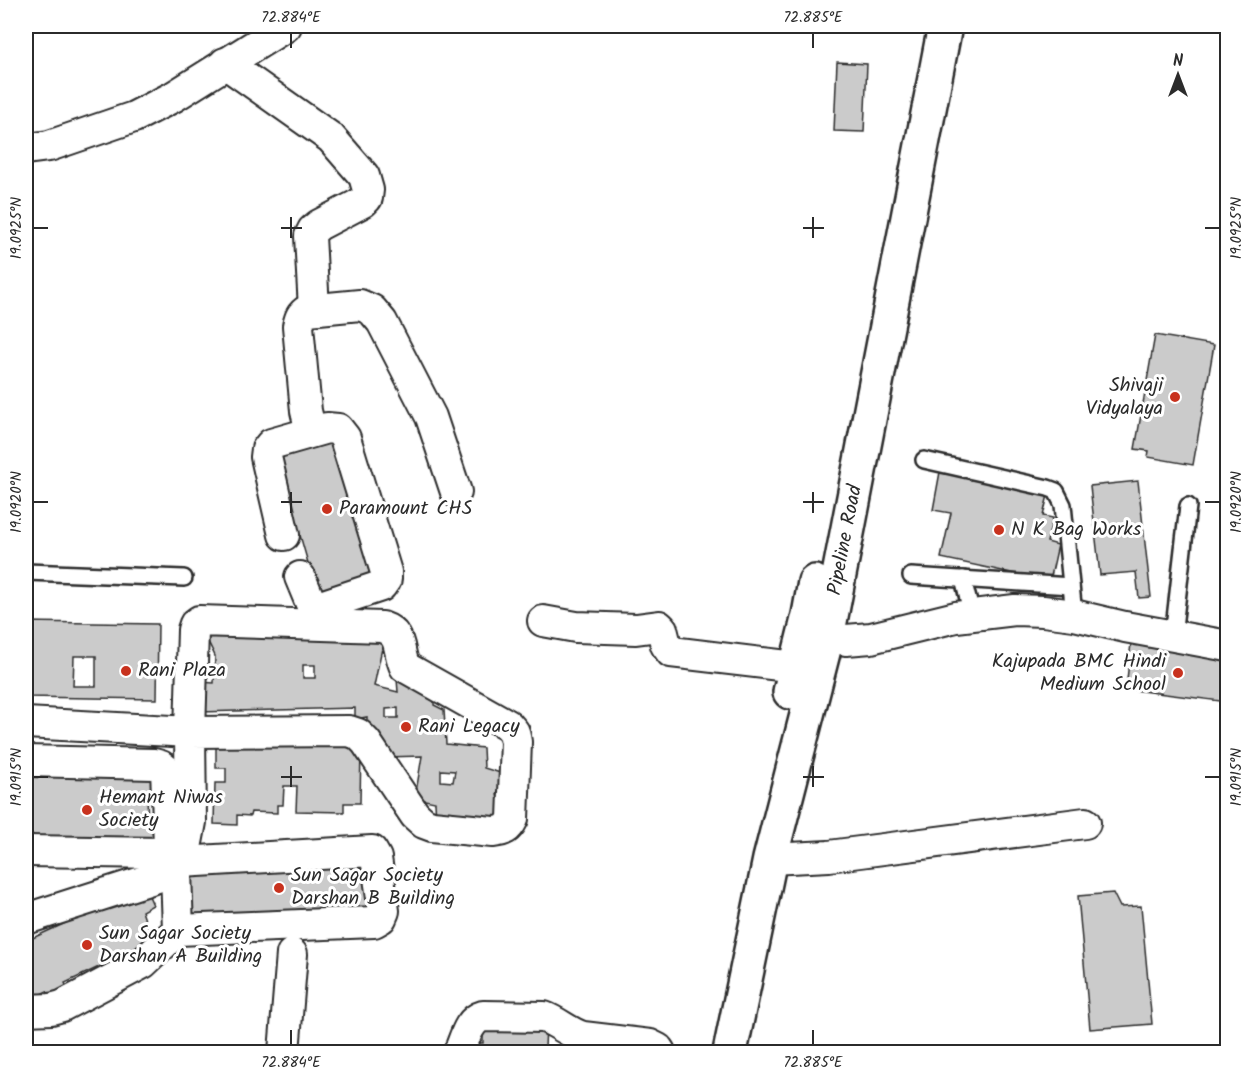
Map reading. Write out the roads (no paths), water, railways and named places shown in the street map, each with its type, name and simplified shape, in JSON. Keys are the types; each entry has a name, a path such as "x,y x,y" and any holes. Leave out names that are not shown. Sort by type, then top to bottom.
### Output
{"street":[{"path":"26,149 49,146 134,117 173,97 286,26"},
{"name":"Pipeline Road","path":"730,1053 731,1008 762,858 815,635 936,28"},
{"path":"225,63 331,138 364,176 368,190 367,198 319,225 310,236 314,309"},
{"path":"311,432 306,411 298,326 302,314 314,309 360,305 372,310 382,322 431,417 456,492"},
{"path":"284,535 266,457 267,449 271,444 311,432 327,428 338,429 345,438 386,572 386,579 381,586 318,607 312,606 300,577"},
{"path":"1085,823 829,856 762,858 785,713 796,666 815,635 846,640 871,638 956,617 1016,610 1043,611 1073,601 1173,636 1227,646"},
{"path":"26,723 190,732 349,731 358,734 366,742 415,815 424,823 432,826 493,832 509,827 513,819 516,742 514,732 508,725 405,666 396,635 390,630 382,627 199,621 193,630 190,732 179,807 168,850 162,853 26,851"},
{"path":"543,621 576,627 636,629 658,626 662,629 666,645 671,652 796,666"},
{"path":"26,761 161,766 166,770 179,807 191,822 185,853 178,867 178,930 158,951 123,974 62,1006 26,1010"},
{"path":"26,919 178,867 372,851 376,858 384,911 381,918 374,922 178,930"},
{"path":"285,1053 292,954"},
{"path":"717,1053 731,1008"},
{"path":"459,1053 471,1024 477,1017 483,1016 544,1017 583,1037 650,1045 657,1048 660,1053"}],"lane":[{"path":"911,576 963,579 1073,601 1063,505 1056,491 924,460"},
{"path":"1173,636 1188,506"},
{"path":"26,572 184,578"},
{"path":"963,579 972,615"}],"place":[{"name":"Shivaji Vidyalaya","path":"1175,397"},
{"name":"Paramount CHS","path":"327,509"},
{"name":"N K Bag Works","path":"999,530"},
{"name":"Rani Plaza","path":"126,671"},
{"name":"Kajupada BMC Hindi Medium School","path":"1178,673"},
{"name":"Rani Legacy","path":"406,727"},
{"name":"Hemant Niwas Society","path":"87,810"},
{"name":"Sun Sagar Society Darshan B Building","path":"279,888"},
{"name":"Sun Sagar Society Darshan A Building","path":"87,945"}]}
